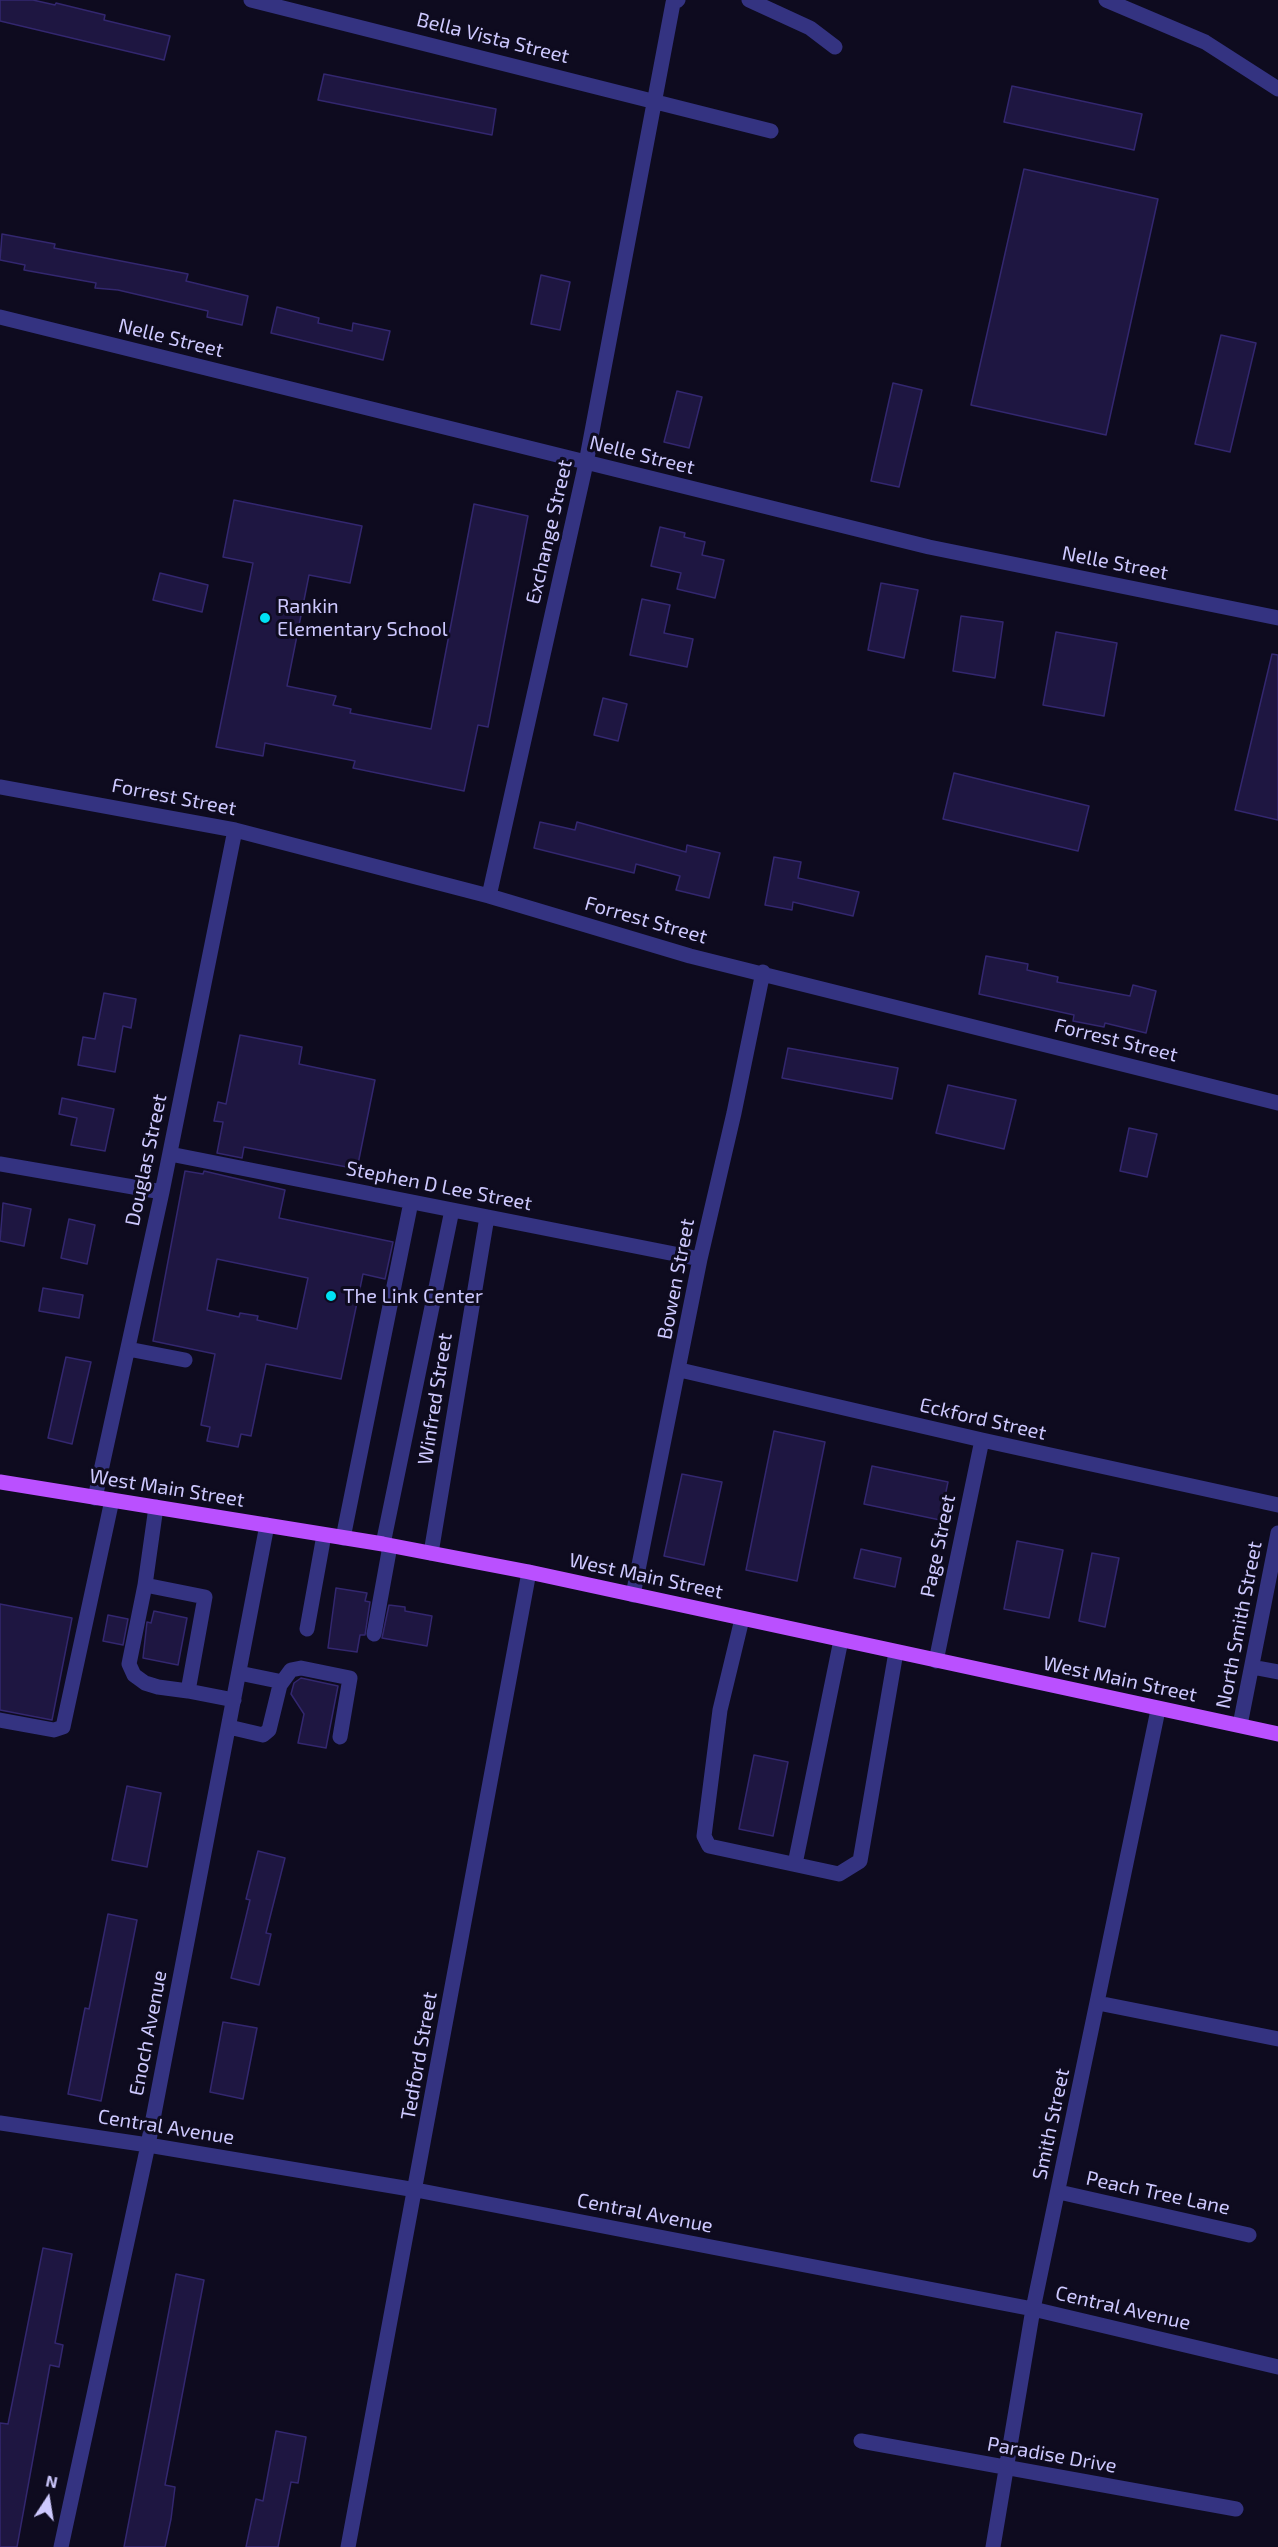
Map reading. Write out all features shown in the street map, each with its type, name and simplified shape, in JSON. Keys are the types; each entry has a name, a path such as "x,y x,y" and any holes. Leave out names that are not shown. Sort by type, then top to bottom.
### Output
{"main road":[{"name":"West Main Street","path":"0,1482 386,1545 529,1572 1158,1710 1278,1734"}],"street":[{"name":"Bella Vista Street","path":"251,0 771,131"},
{"name":"Exchange Street","path":"489,896 586,463 673,3 678,0"},
{"path":"749,0 810,28 834,47"},
{"path":"1106,0 1205,42 1278,89"},
{"name":"Nelle Street","path":"0,317 929,547 1278,618"},
{"name":"Forrest Street","path":"0,787 235,830 489,896 690,956 763,972 1278,1103"},
{"name":"Douglas Street","path":"95,1498 170,1154 235,830"},
{"name":"Bowen Street","path":"633,1595 680,1370 700,1259 734,1113 763,972"},
{"name":"Stephen D Lee Street","path":"170,1154 700,1259"},
{"path":"0,1164 162,1192"},
{"path":"343,1538 411,1202"},
{"path":"374,1634 386,1545 452,1210"},
{"name":"Winfred Street","path":"431,1553 487,1217"},
{"path":"128,1349 185,1360"},
{"name":"Eckford Street","path":"680,1370 1278,1505"},
{"name":"Page Street","path":"936,1661 982,1440"},
{"path":"0,1720 54,1730 63,1727 112,1500"},
{"path":"156,1507 145,1585 129,1664 134,1675 145,1683 234,1700"},
{"name":"Enoch Avenue","path":"61,2547 148,2145 267,1525"},
{"name":"North Smith Street","path":"1240,1725 1278,1533"},
{"path":"307,1629 324,1535"},
{"name":"Tedford Street","path":"348,2547 529,1572"},
{"path":"145,1585 206,1597 188,1690"},
{"path":"742,1619 720,1710 704,1836 709,1846 839,1874 861,1861 896,1652"},
{"path":"795,1864 841,1640"},
{"path":"1252,1667 1278,1672"},
{"path":"228,1727 263,1735 269,1730 280,1686 291,1670 300,1668 350,1678 340,1737"},
{"path":"239,1673 278,1681 280,1686"},
{"name":"Smith Street","path":"993,2547 1033,2309 1158,1710"},
{"path":"1098,2003 1278,2039"},
{"name":"Central Avenue","path":"0,2123 148,2145 416,2190 1033,2309 1278,2367"},
{"name":"Peach Tree Lane","path":"1059,2192 1249,2235"},
{"name":"Paradise Drive","path":"861,2441 1236,2509"}],"building":[{"path":"0,0 33,0 55,5 56,3 105,15 104,20 170,36 164,60 0,21"},
{"path":"324,74 496,109 492,135 318,100"},
{"path":"1012,86 1142,114 1134,150 1004,122"},
{"path":"1024,169 1158,199 1106,435 971,405"},
{"path":"2,234 55,244 54,248 188,274 186,281 248,296 242,325 207,317 208,311 118,290 95,288 96,283 24,270 25,265 0,260"},
{"path":"541,275 570,282 560,330 531,324"},
{"path":"277,307 319,318 318,323 352,331 353,323 390,331 383,360 271,333"},
{"path":"1221,335 1256,343 1230,452 1195,444"},
{"path":"893,383 922,390 899,487 871,481"},
{"path":"677,391 702,397 689,448 664,442"},
{"path":"234,500 362,526 350,583 309,575 287,686 336,696 333,705 351,709 350,713 431,729 474,504 528,516 488,727 478,725 464,791 353,768 355,761 265,743 263,756 216,747 253,563 223,557"},
{"path":"660,527 685,533 684,537 705,542 702,555 724,560 715,598 677,589 681,573 651,566"},
{"path":"160,573 208,585 202,612 153,600"},
{"path":"881,583 918,590 904,658 868,650"},
{"path":"642,599 670,605 664,633 693,639 687,667 630,655"},
{"path":"961,616 1003,622 995,678 953,671"},
{"path":"1056,632 1117,643 1104,716 1043,705"},
{"path":"1272,654 1278,655 1278,820 1235,810"},
{"path":"603,698 627,704 618,741 594,735"},
{"path":"954,773 1089,806 1078,851 943,819"},
{"path":"540,822 575,830 577,822 686,852 687,845 720,853 709,898 676,890 680,876 636,864 634,873 534,848"},
{"path":"774,857 801,862 798,878 859,892 853,916 793,902 792,910 765,905"},
{"path":"986,956 1028,964 1027,970 1058,977 1057,982 1130,996 1133,985 1156,991 1146,1033 1105,1023 1104,1027 1073,1021 1074,1015 979,994"},
{"path":"104,993 136,999 131,1028 123,1026 115,1072 78,1065 83,1037 95,1039"},
{"path":"240,1035 302,1047 299,1064 375,1080 357,1169 244,1147 242,1158 217,1153 223,1122 214,1121 218,1102 226,1104"},
{"path":"788,1048 898,1068 892,1099 782,1078"},
{"path":"948,1085 1016,1100 1004,1149 936,1133"},
{"path":"62,1098 114,1109 105,1151 71,1145 77,1118 59,1114"},
{"path":"1129,1128 1157,1134 1147,1177 1120,1171"},
{"name":"The Link Center","path":"185,1171 203,1174 204,1171 285,1190 279,1218 393,1242 385,1279 363,1274 341,1379 266,1364 251,1436 241,1434 238,1447 207,1441 210,1427 201,1425 215,1354 153,1341","holes":["217,1259 308,1278 297,1329 257,1320 258,1316 240,1313 239,1317 207,1310"]},
{"path":"3,1203 31,1209 24,1246 0,1241"},
{"path":"69,1219 95,1225 87,1264 61,1258"},
{"path":"43,1288 83,1295 79,1318 39,1311"},
{"path":"66,1357 91,1362 72,1444 48,1438"},
{"path":"774,1431 825,1442 797,1581 746,1570"},
{"path":"872,1466 948,1482 940,1520 864,1504"},
{"path":"682,1474 722,1482 704,1565 664,1556"},
{"path":"1017,1541 1063,1550 1049,1618 1004,1609"},
{"path":"861,1549 901,1558 895,1587 854,1578"},
{"path":"1092,1553 1119,1558 1105,1627 1079,1621"},
{"path":"336,1588 367,1593 365,1601 370,1602 365,1635 360,1635 357,1652 328,1648"},
{"path":"0,1604 72,1618 52,1720 0,1710"},
{"path":"389,1605 405,1607 405,1611 432,1616 427,1646 382,1638"},
{"path":"154,1611 187,1618 178,1665 143,1658 147,1622 151,1623"},
{"path":"108,1615 128,1619 123,1645 103,1641"},
{"path":"301,1678 338,1686 326,1748 298,1743 304,1714 291,1694 294,1683"},
{"path":"754,1755 788,1762 773,1836 739,1829"},
{"path":"127,1786 161,1793 147,1867 112,1860"},
{"path":"258,1851 285,1858 266,1933 271,1934 259,1985 231,1978 250,1900 246,1899"},
{"path":"108,1914 137,1920 101,2101 68,2094 85,2008 89,2009"},
{"path":"223,2022 257,2028 243,2099 210,2092"},
{"path":"43,2248 72,2254 55,2343 63,2345 59,2367 50,2365 17,2547 0,2547 0,2423 8,2424"},
{"path":"176,2274 204,2280 165,2485 175,2487 171,2519 165,2547 124,2547"},
{"path":"276,2431 306,2437 298,2483 291,2482 278,2547 246,2547 256,2499 263,2501"}],"place":[{"name":"Rankin Elementary School","path":"265,618"},
{"name":"The Link Center","path":"331,1296"}]}
